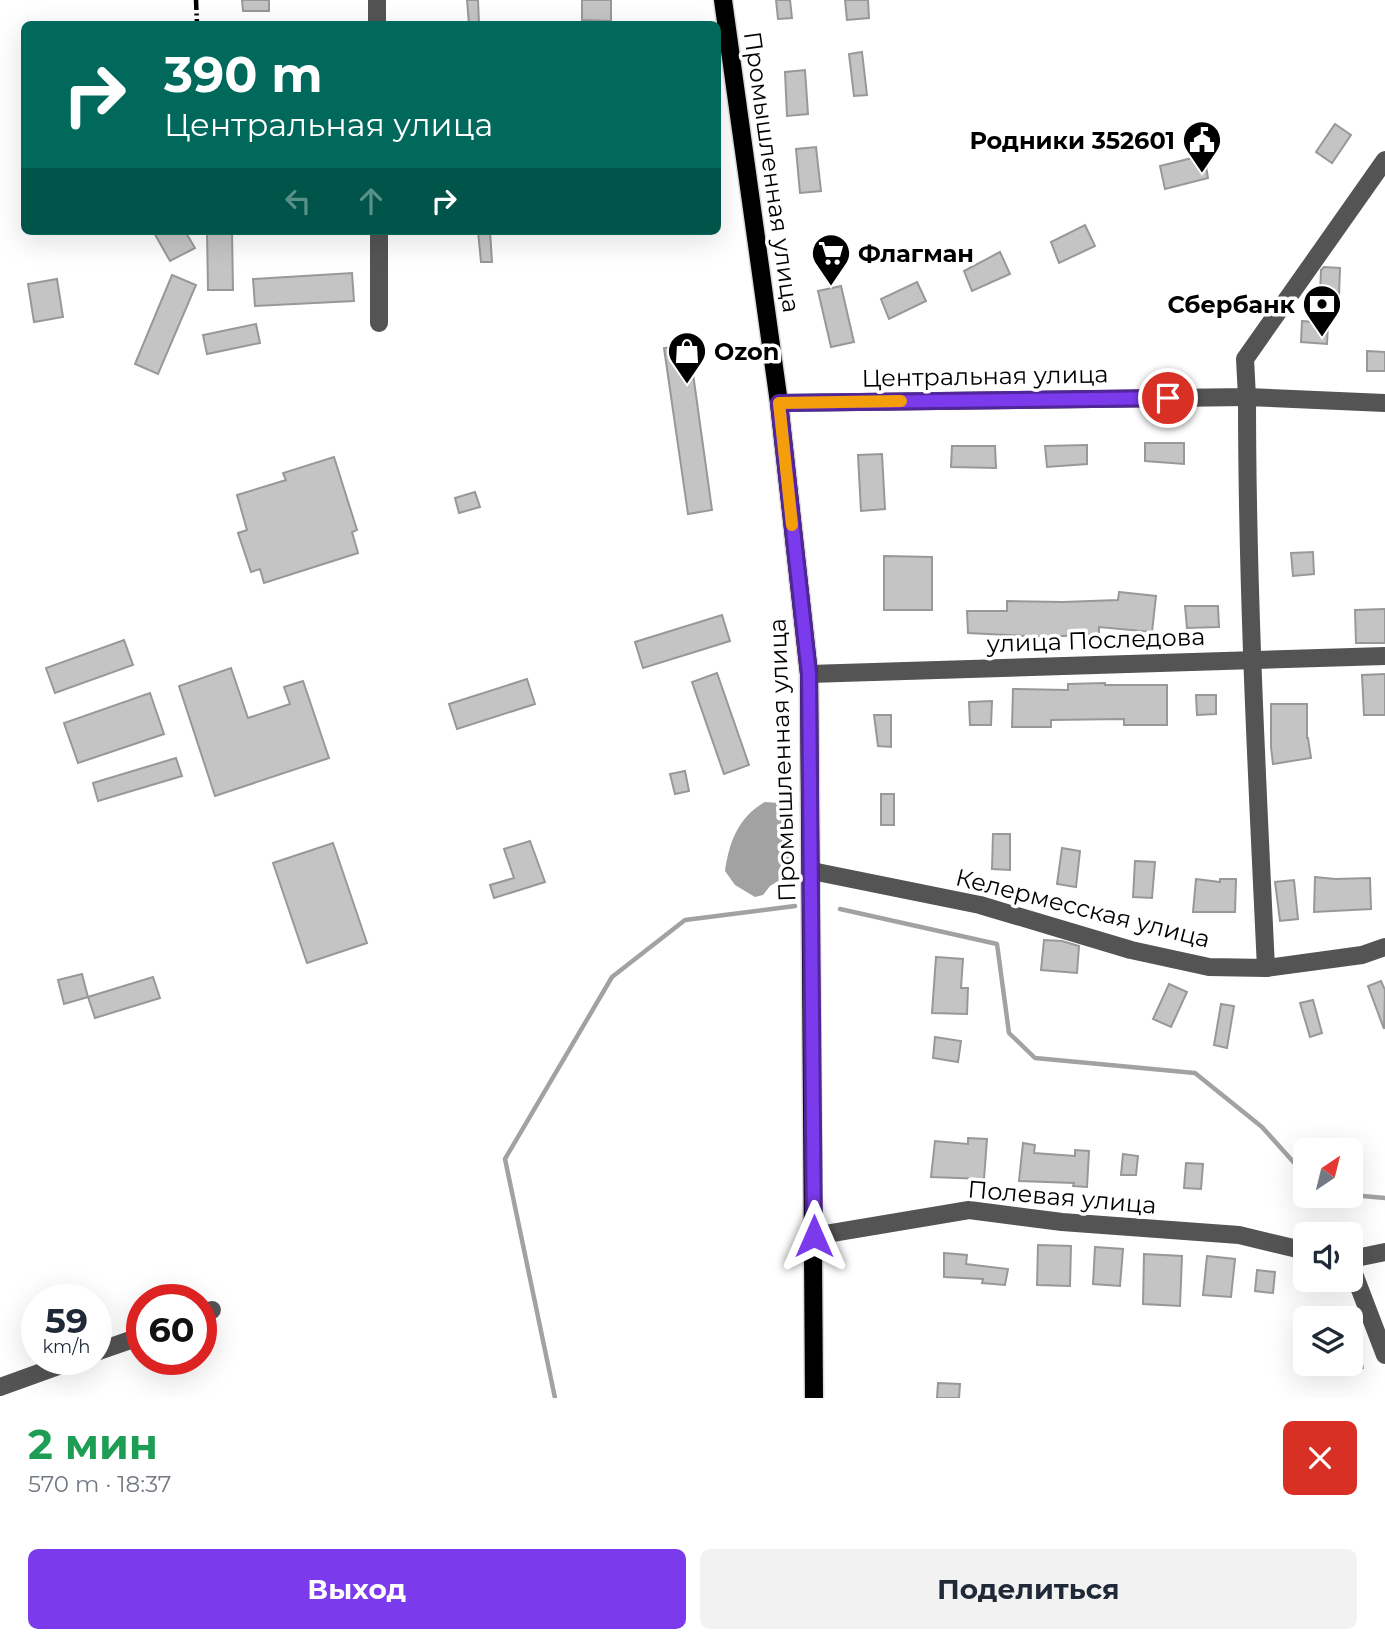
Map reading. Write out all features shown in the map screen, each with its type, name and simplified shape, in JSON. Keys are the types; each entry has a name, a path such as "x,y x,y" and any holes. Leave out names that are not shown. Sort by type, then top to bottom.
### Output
{"main road":[{"name":"Промышленная улица","path":"723,0 779,403 809,674 814,1398"}],"street":[{"path":"377,0 377,21"},
{"path":"1266,968 1251,660 1245,359 1385,160"},
{"path":"379,235 379,323"},
{"name":"Центральная улица","path":"779,403 1247,397 1385,403"},
{"name":"улица Последова","path":"809,674 1385,656"},
{"name":"Келермесская улица","path":"812,871 980,905 1131,950 1209,967 1266,968 1362,955 1385,947"},
{"name":"Полевая улица","path":"814,1236 969,1210 1062,1222 1239,1235 1293,1248"},
{"path":"1363,1257 1385,1252"},
{"path":"1361,1292 1385,1355"},
{"path":"0,1387 33,1375"}],"shaded area":[{"path":"765,802 780,803 786,812 790,824 789,870 763,895 755,897 735,885 725,871 736,832 748,815"}],"building":[{"path":"242,0 269,0 269,11 243,11"},
{"path":"467,0 478,0 479,21 469,21"},
{"path":"582,0 611,0 611,21 582,20"},
{"path":"776,0 790,0 792,18 778,19"},
{"path":"845,0 868,0 869,18 847,20"},
{"path":"862,52 867,95 854,96 849,54"},
{"path":"805,70 808,114 787,116 785,72"},
{"path":"1335,124 1351,135 1332,163 1316,152"},
{"path":"816,147 821,191 800,193 796,149"},
{"path":"1204,155 1208,178 1165,189 1160,166"},
{"path":"1085,225 1095,246 1059,263 1051,242"},
{"path":"155,235 187,235 195,248 170,261"},
{"path":"207,235 232,235 233,290 208,290"},
{"path":"478,235 490,235 492,262 481,262"},
{"path":"1000,252 1010,274 972,291 964,271"},
{"path":"1324,267 1340,268 1339,296 1320,295 1321,270"},
{"path":"352,273 354,301 255,306 253,279"},
{"path":"172,275 196,285 158,374 135,364"},
{"path":"57,279 63,317 34,322 28,284"},
{"path":"917,282 926,301 889,319 881,299"},
{"path":"841,286 854,342 831,347 818,291"},
{"path":"1302,321 1328,323 1327,344 1301,342"},
{"path":"256,324 260,343 207,354 203,335"},
{"path":"689,345 712,510 688,514 664,348"},
{"path":"1367,351 1385,352 1385,371 1367,371"},
{"path":"1145,443 1184,443 1184,464 1145,461"},
{"path":"1087,445 1087,464 1047,467 1045,446"},
{"path":"952,446 995,446 996,468 951,467"},
{"path":"882,454 885,509 861,511 858,455"},
{"path":"334,457 357,530 352,532 358,553 264,583 260,569 251,572 238,533 247,530 237,495 286,480 283,473"},
{"path":"475,492 480,507 459,513 455,498"},
{"path":"1313,552 1314,574 1293,576 1291,553"},
{"path":"884,556 932,557 932,610 884,610"},
{"path":"1119,592 1156,596 1152,632 1099,627 1099,634 1045,637 968,633 967,611 1007,611 1007,601 1118,600"},
{"path":"1185,606 1218,606 1219,627 1187,628"},
{"path":"1385,609 1385,643 1356,643 1355,610"},
{"path":"722,615 730,641 643,668 635,642"},
{"path":"124,640 133,665 55,693 46,668"},
{"path":"231,668 248,718 290,704 284,687 303,681 329,758 215,796 179,686"},
{"path":"717,673 749,765 724,774 692,682"},
{"path":"1385,674 1385,715 1364,715 1362,675"},
{"path":"527,679 535,704 457,729 449,704"},
{"path":"1068,684 1167,685 1167,725 1124,725 1124,719 1051,720 1051,727 1012,727 1013,689 1068,690"},
{"path":"150,693 164,734 78,763 64,723"},
{"path":"1196,695 1216,695 1216,714 1197,715"},
{"path":"992,701 991,725 970,725 969,702"},
{"path":"1271,704 1307,704 1307,738 1311,758 1273,764"},
{"path":"874,715 891,715 891,747 878,746"},
{"path":"176,758 182,776 98,801 93,783"},
{"path":"685,771 689,791 675,794 670,774"},
{"path":"881,794 894,794 894,825 881,825"},
{"path":"993,834 1010,834 1010,870 992,869"},
{"path":"530,841 545,882 494,898 490,885 514,878 504,849"},
{"path":"333,843 367,943 307,963 273,863"},
{"path":"1062,848 1080,851 1076,887 1057,884"},
{"path":"1135,861 1155,862 1152,898 1133,897"},
{"path":"1315,877 1370,878 1371,909 1314,912"},
{"path":"1196,879 1220,882 1220,879 1236,879 1235,912 1193,912"},
{"path":"1294,880 1298,919 1280,921 1275,882"},
{"path":"1044,940 1079,946 1077,973 1041,970"},
{"path":"936,957 963,959 961,988 968,988 967,1014 932,1013"},
{"path":"82,974 88,997 64,1004 58,980"},
{"path":"153,977 160,998 95,1018 88,997"},
{"path":"1381,981 1385,990 1384,1029 1368,986"},
{"path":"1169,984 1187,992 1171,1027 1153,1019"},
{"path":"1313,1000 1322,1033 1310,1037 1300,1003"},
{"path":"1221,1004 1234,1006 1227,1048 1214,1045"},
{"path":"935,1037 961,1041 958,1062 933,1058"},
{"path":"968,1138 987,1139 984,1179 931,1177 935,1141 968,1144"},
{"path":"1023,1143 1035,1145 1034,1153 1075,1156 1075,1150 1089,1151 1087,1187 1073,1186 1074,1183 1019,1181"},
{"path":"1123,1154 1138,1156 1136,1175 1121,1175"},
{"path":"1186,1163 1203,1164 1201,1189 1184,1188"},
{"path":"1038,1245 1071,1246 1070,1286 1037,1285"},
{"path":"1095,1247 1123,1249 1120,1286 1093,1284"},
{"path":"944,1253 967,1255 966,1264 1008,1269 1005,1285 982,1283 983,1279 944,1277"},
{"path":"1144,1254 1182,1256 1180,1306 1143,1304"},
{"path":"1207,1256 1235,1259 1231,1297 1203,1295"},
{"path":"1257,1270 1275,1272 1273,1293 1255,1291"},
{"path":"938,1383 960,1384 959,1398 937,1398"}],"waterway":[{"path":"555,1398 505,1159 612,977 685,920 795,906"},
{"path":"840,909 997,944 1009,1033 1035,1058 1195,1073 1262,1127 1293,1162"},
{"path":"1363,1196 1385,1198"}],"railway":[{"path":"196,0 197,21"}],"slow traffic":[{"path":"792,525 779,403 901,401"}],"place":[{"name":"Родники 352601","path":"1202,174"},
{"name":"Флагман","path":"831,287"},
{"name":"Сбербанк","path":"1322,338"},
{"name":"Ozon","path":"687,385"}],"route":[{"path":"814,1236 809,674 779,403 1168,398"}]}
